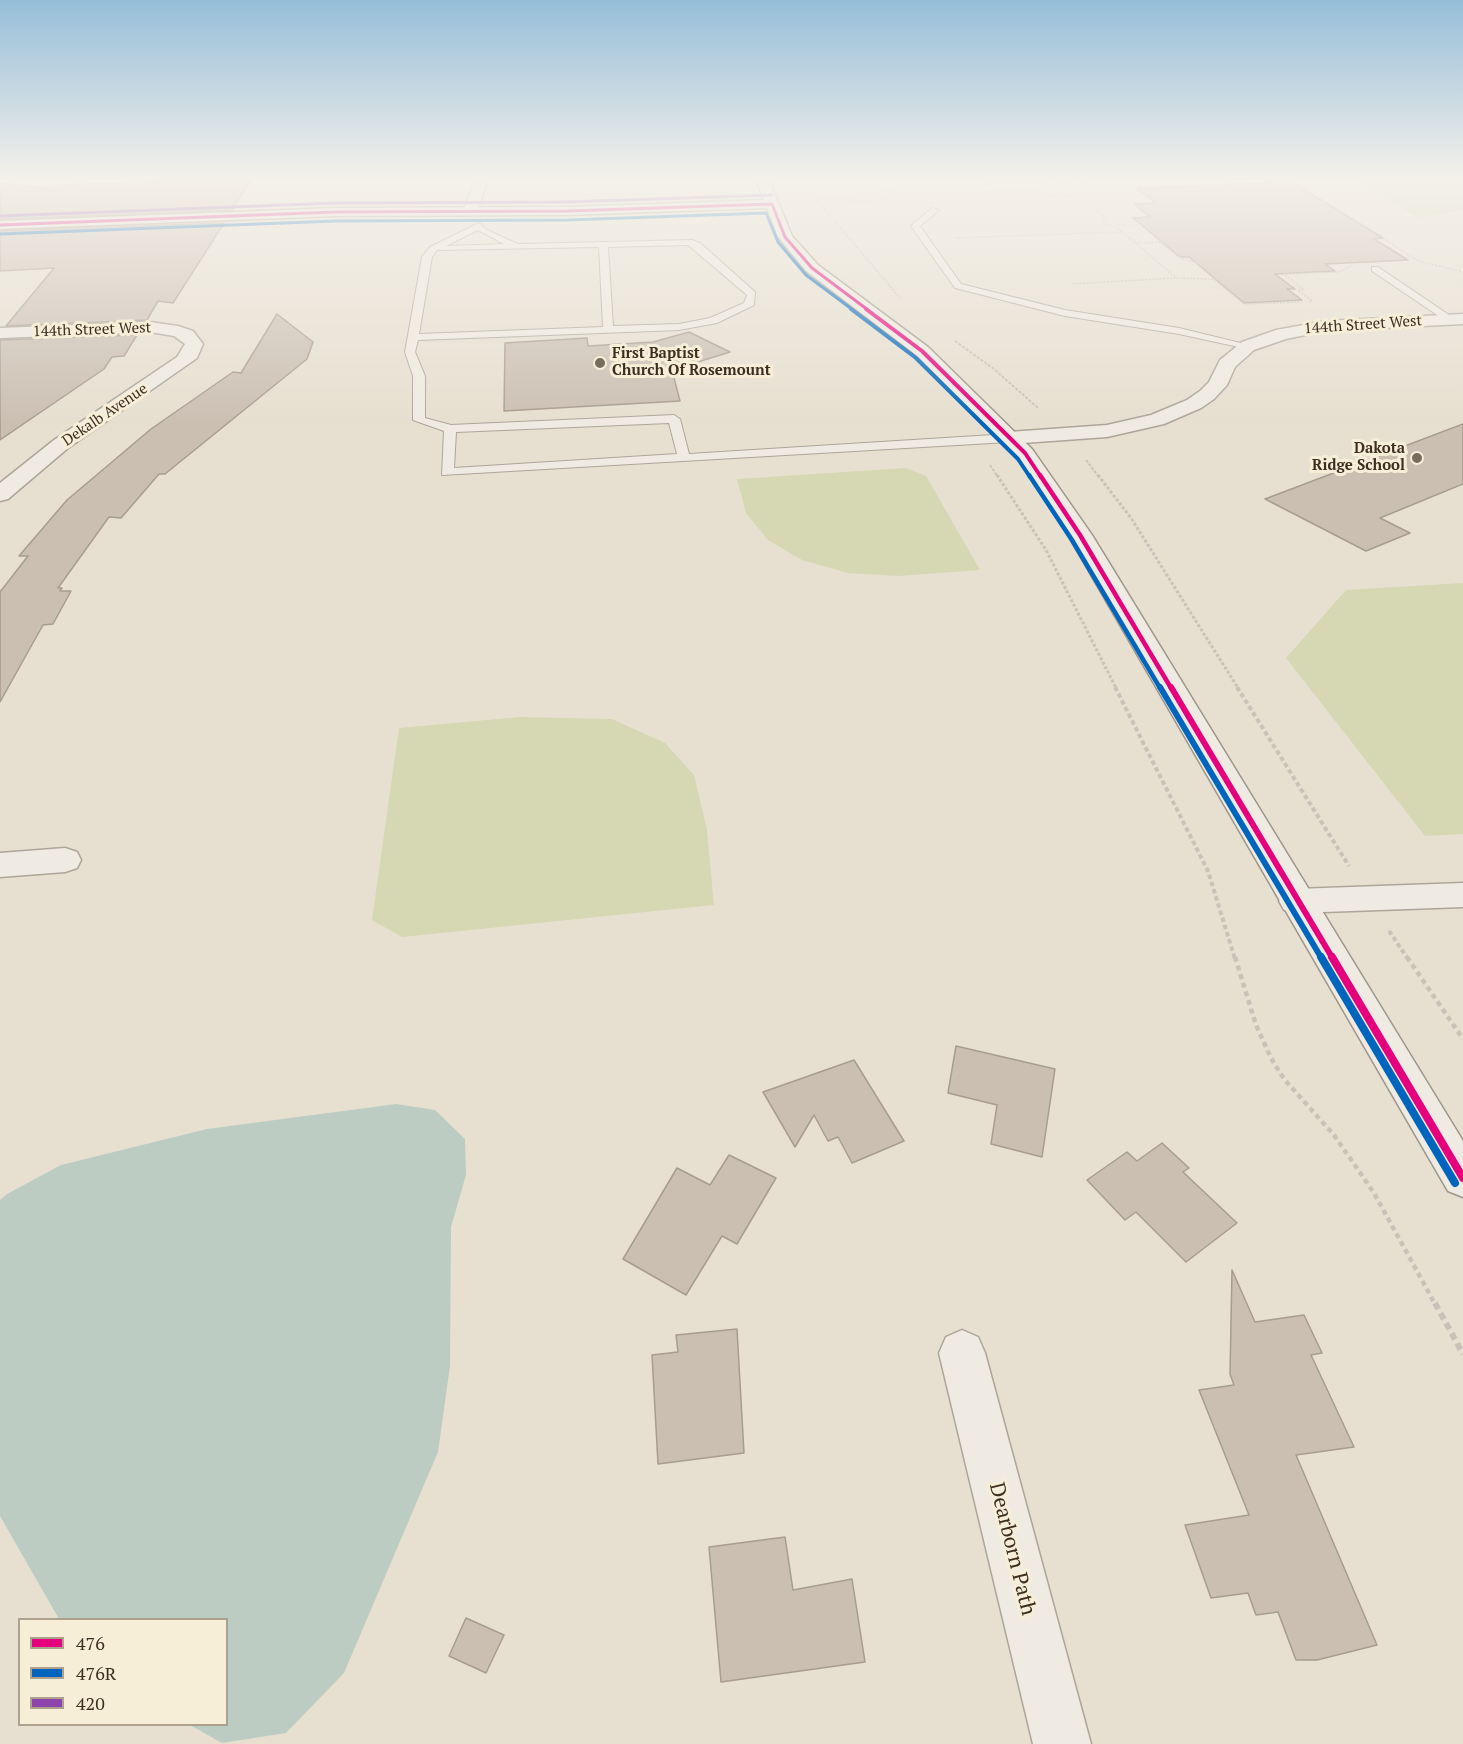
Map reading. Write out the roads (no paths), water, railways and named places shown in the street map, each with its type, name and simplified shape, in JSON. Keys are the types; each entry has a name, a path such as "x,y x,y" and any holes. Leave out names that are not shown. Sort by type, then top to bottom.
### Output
{"street":[{"path":"806,261 922,351 1025,453 1080,535 1463,1178"},
{"name":"144th Street West","path":"1010,438 1107,430 1167,416 1207,395 1216,385 1227,364 1248,346 1282,334 1324,326 1457,319"},
{"name":"144th Street West","path":"0,333 142,326 183,333"},
{"name":"Dekalb Avenue","path":"0,494 61,444 184,361 191,354 194,344 183,333"},
{"path":"0,865 65,860"},
{"path":"1296,901 1463,895"},
{"name":"Dearborn Path","path":"962,1353 1062,1744"}],"lane":[{"path":"426,261 410,352 418,376 419,420 450,429 674,418 684,458"},
{"path":"604,261 608,330"},
{"path":"412,337 679,327 712,321 749,305 752,294 716,261"},
{"path":"940,261 958,286 1065,313 1179,331 1248,346"},
{"path":"1375,269 1457,319"},
{"path":"450,429 447,472 1010,438"}],"place":[{"name":"First Baptist Church Of Rosemount","path":"600,363"},
{"name":"Dakota Ridge School","path":"1417,458"}]}
